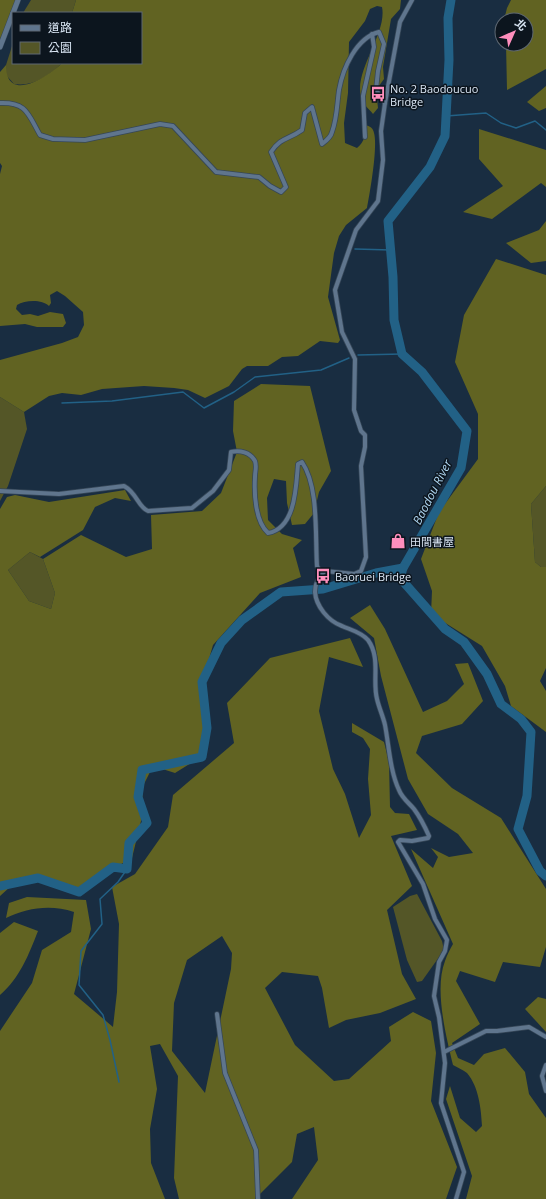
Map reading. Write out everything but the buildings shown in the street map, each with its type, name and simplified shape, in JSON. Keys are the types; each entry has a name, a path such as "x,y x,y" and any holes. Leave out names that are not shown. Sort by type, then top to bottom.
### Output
{"street":[{"path":"13,12 18,0"},
{"path":"412,0 400,22 385,103 381,131 383,160 378,201 356,230 335,290 342,332 354,359 354,410 361,431 365,435 365,447 361,466 366,557 361,571 354,574 326,571 321,574 315,589 316,599 321,609 329,618 340,626 357,631 367,639 373,649 376,660 377,698 385,723 398,785 402,794 422,821 429,836 423,840 400,840 398,842 423,884 434,919 447,940 446,951 439,962 434,996 439,1018 445,1064 441,1104 464,1172 456,1199"},
{"path":"0,47 12,16"},
{"path":"0,102 14,102 25,109 40,135 53,139 85,140 160,124 173,126 216,172 259,177 270,186 281,192 286,187 271,152 278,142 293,136 302,130 305,113 312,107 322,144 332,134 340,88 350,61 359,43 372,34 379,32 384,44 376,90 385,103"},
{"path":"365,137 363,96 374,48 372,34"},
{"path":"0,491 59,494 124,486 131,490 142,508 148,511 192,508 213,491 229,470 231,452 236,451 249,455 254,460 256,467 256,506 261,522 268,533 275,531 291,513 298,464 302,462 306,468 315,502 317,566 321,574"},
{"path":"217,1014 225,1074 256,1150 258,1199"},
{"path":"444,1052 486,1030 498,1031 529,1027 546,1037"},
{"path":"546,1065 542,1076 546,1091"}],"green space":[{"path":"31,0 76,0 72,12 24,12"},
{"path":"12,46 12,64 61,64 40,80 28,84 14,84 6,75 6,65"},
{"path":"0,397 24,412 27,429 8,486 0,501"},
{"path":"546,486 546,567 541,567 535,562 531,504"},
{"path":"30,552 43,559 55,593 51,609 29,601 8,570"},
{"path":"417,894 442,941 444,950 422,981 417,982 407,960 393,907 410,896"}],"shaded area":[{"path":"0,0 19,0 14,12 12,12 12,18 0,48"},
{"path":"76,0 401,0 400,9 391,19 383,67 384,79 376,90 378,108 373,114 365,105 361,95 360,83 379,31 382,18 382,7 377,6 370,9 365,21 349,42 348,93 344,123 345,143 357,148 362,143 364,138 365,125 374,131 375,148 367,208 346,225 339,236 334,253 328,297 340,340 338,343 320,341 298,356 282,357 268,366 247,366 242,369 229,386 205,398 188,390 174,388 144,386 102,389 81,395 62,393 49,396 24,412 0,397 0,360 62,343 78,337 84,325 83,312 57,291 50,295 51,303 49,306 38,301 29,301 20,303 17,305 16,309 22,315 30,314 38,316 50,312 63,314 66,323 63,327 37,327 25,324 0,326 0,174 2,166 0,163 0,72 6,65 8,77 13,83 20,85 29,84 38,80 56,69 61,64 142,64 142,12 72,12"},
{"path":"511,0 546,0 546,69 507,90 506,52 534,52 534,12 506,12"},
{"path":"546,86 546,108 539,111 527,102"},
{"path":"479,129 546,150 546,187 541,183 492,219 463,212 503,186 479,159"},
{"path":"546,221 546,261 531,263 506,243 539,230"},
{"path":"496,259 546,275 546,486 531,504 535,562 541,567 546,567 546,668 540,681 546,691 546,732 511,706 505,686 482,646 431,614 432,591 421,559 439,512 478,459 478,414 455,362 464,315"},
{"path":"261,384 310,386 331,471 319,492 314,513 305,524 292,525 287,503 286,481 274,479 267,498 268,520 282,534 302,540 293,548 301,577 260,593 213,645 203,680 205,717 204,755 175,773 153,766 143,786 141,821 132,858 114,868 87,889 21,877 0,896 0,509 7,497 15,495 49,502 125,490 131,501 115,498 95,507 83,530 40,557 30,552 8,570 29,601 51,609 55,593 43,559 81,535 126,557 152,549 151,515 202,511 221,493 237,452 233,431 234,401"},
{"path":"370,605 385,629 423,712 447,701 464,684 455,664 468,663 483,701 462,724 422,736 416,753 452,788 501,818 546,889 546,947 540,967 503,962 495,982 460,971 456,981 480,1024 452,1043 458,1058 474,1065 484,1054 505,1048 525,1072 529,1094 546,1118 546,1199 466,1199 472,1176 446,1099 450,1086 460,1118 476,1132 482,1126 480,1105 477,1091 467,1073 453,1065 444,1027 441,999 442,972 453,944 411,849 433,868 438,857 431,848 449,857 473,853 458,834 428,814 408,779 381,676 374,638 350,618"},
{"path":"350,638 363,667 329,657 319,711 333,769 345,794 359,838 371,815 368,779 370,749 363,738 352,732 352,723 384,742 389,762 390,807 395,813 409,814 417,830 391,836 412,886 387,910 402,974 416,999 380,1013 346,1020 329,1028 322,988 318,976 282,972 265,988 295,1045 334,1081 349,1079 391,1041 389,1027 413,1012 431,1021 436,1053 431,1101 457,1167 446,1199 292,1199 318,1160 314,1127 297,1134 292,1162 255,1199 179,1199 174,1178 178,1076 160,1044 150,1046 157,1089 150,1129 151,1163 165,1199 0,1199 0,1031 32,983 42,950 71,932 74,912 56,908 39,908 6,918 9,903 27,897 86,900 91,929 74,994 113,1027 117,992 119,924 112,887 135,874 168,827 173,795 234,743 227,703 270,658","holes":["222,936 232,953 231,969 205,1093 172,1051 174,1003 187,960"]},
{"path":"14,922 38,931 27,957 18,973 0,995 0,933"},
{"path":"538,997 546,999 546,1032 525,1009"}],"waterway":[{"name":"Baodou River","path":"451,0 448,18 449,60 445,136 430,167 388,221 393,277 394,320 402,354 422,372 467,431 461,468 403,568 400,578 445,629 464,642 487,674 501,704 521,719 531,732 527,796 518,829 540,871 546,876"},
{"path":"446,116 486,113 501,123 516,128 535,121 546,130"},
{"path":"355,249 391,250"},
{"path":"358,355 402,354"},
{"path":"62,403 112,401 183,392 204,408 234,392 255,377 321,370 349,358"},
{"path":"0,886 38,878 79,892 113,867 127,869 129,843 147,823 138,797 142,770 202,757 207,728 202,682 221,643 242,620 281,592 323,589 376,573 403,568"},
{"path":"119,1082 103,1015 79,985 81,951 102,924 100,899 118,882 127,869"}],"place":[{"name":"No. 2 Baodoucuo Bridge","path":"378,94"},
{"name":"田間書屋","path":"398,541"},
{"name":"Baoruei Bridge","path":"323,576"}]}
